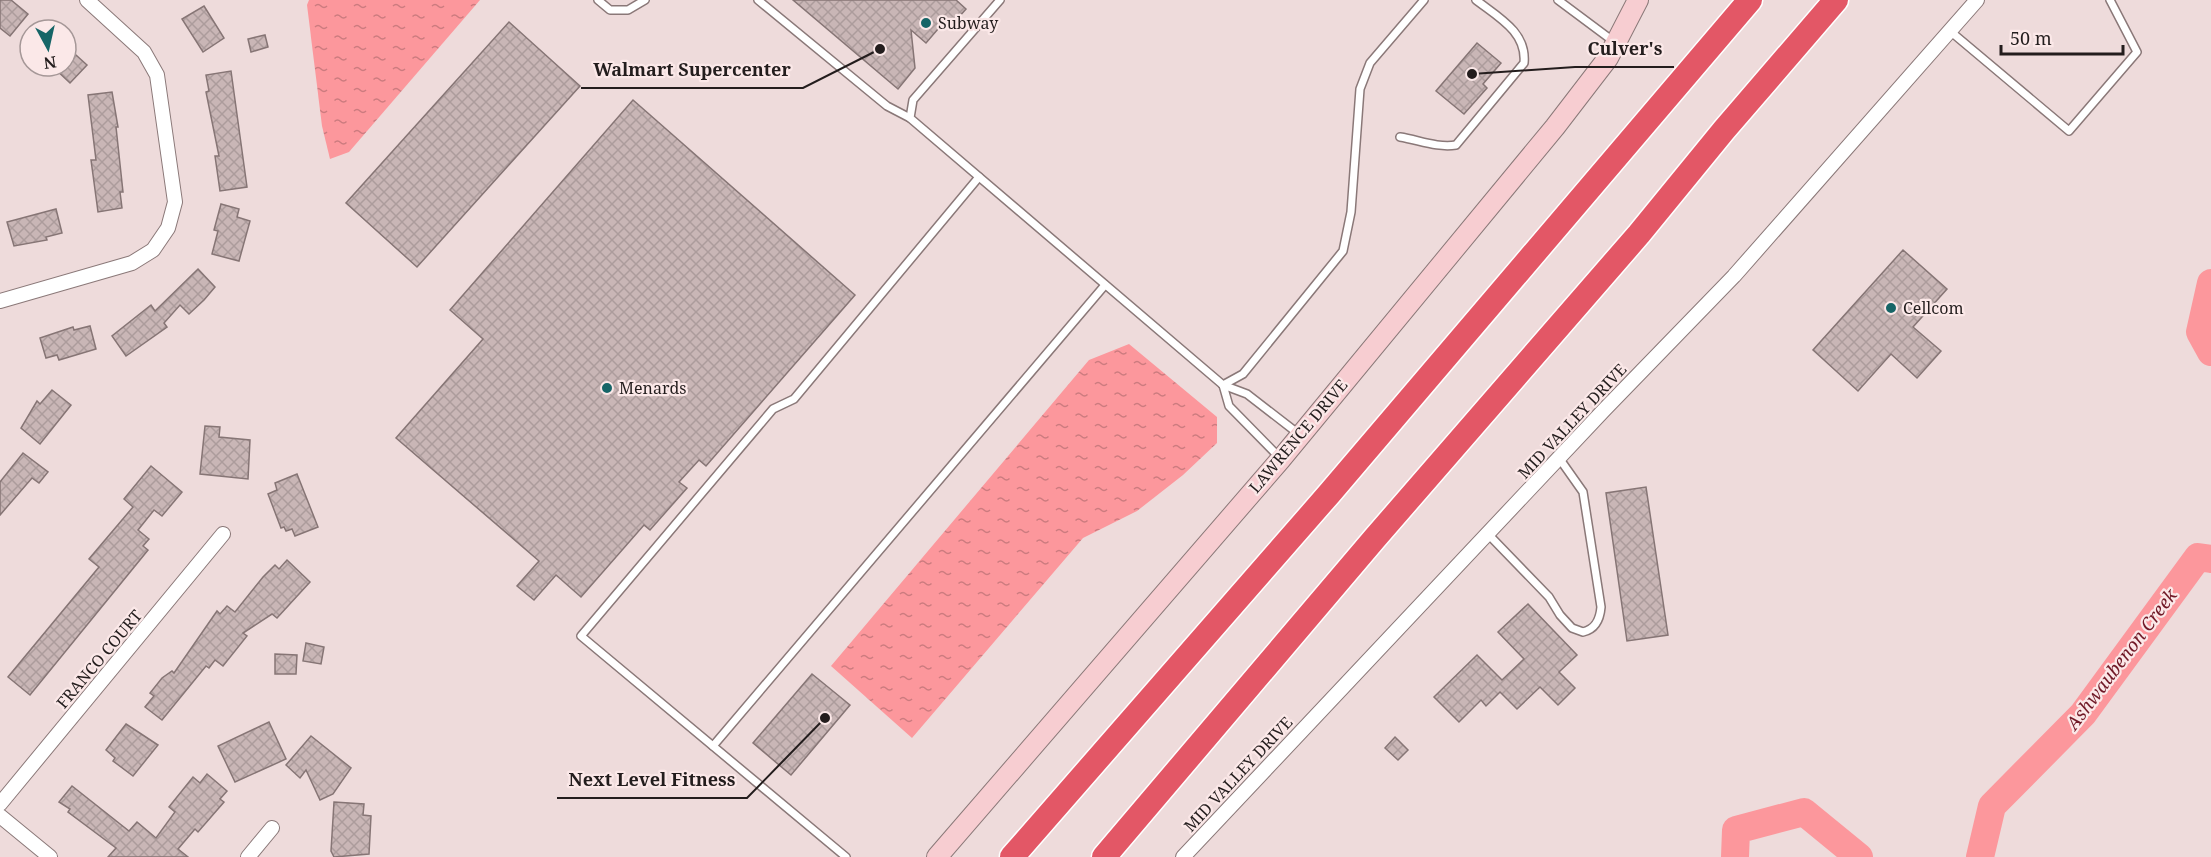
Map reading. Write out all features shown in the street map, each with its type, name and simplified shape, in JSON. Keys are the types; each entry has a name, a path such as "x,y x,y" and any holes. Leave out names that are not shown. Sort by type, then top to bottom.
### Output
{"highway":[{"path":"1012,857 1329,494 1748,0"},
{"path":"1104,857 1375,538 1639,234 1724,130 1836,0"},
{"path":"1724,130 1855,0"}],"main road":[{"name":"LAWRENCE DRIVE","path":"938,857 1281,459 1555,127 1617,44 1638,0"}],"street":[{"path":"0,301 132,263 153,250 168,228 175,202 156,75 144,52 87,0"},
{"name":"MID VALLEY DRIVE","path":"1183,857 1243,790 1734,276 1977,0"},
{"name":"FRANCO COURT","path":"0,804 223,534"},
{"path":"0,816 50,857"},
{"path":"248,857 272,828"}],"lane":[{"path":"598,0 609,10 628,10 645,0"},
{"path":"758,0 886,106 910,118 1222,385 1247,394 1300,435"},
{"path":"910,118 913,100 1000,0"},
{"path":"1222,385 1244,374 1343,251 1351,212 1360,89 1370,63 1424,0"},
{"path":"1400,137 1424,141 1441,147 1456,145 1524,63 1522,42 1510,26 1476,0"},
{"path":"1558,0 1617,44"},
{"path":"1949,31 2069,131 2137,52 2110,0"},
{"path":"846,857 580,636 773,409 794,399 978,177"},
{"path":"713,746 1105,285"},
{"path":"1222,385 1229,406 1281,459"},
{"path":"1488,534 1549,597 1572,628 1583,632 1595,626 1601,607 1583,492 1558,458"}],"water":[{"path":"309,0 480,0 349,152 330,159 322,126 307,5"},
{"path":"1129,344 1217,417 1217,443 1183,475 1137,511 1083,538 912,738 831,666 1089,360"}],"building":[{"path":"0,0 11,0 28,14 25,18 18,18 18,26 10,36 0,28"},
{"path":"793,0 956,0 966,9 950,27 944,22 926,43 911,30 915,68 898,89"},
{"path":"204,6 224,38 203,52 182,19"},
{"path":"509,22 580,86 417,267 346,203"},
{"path":"265,35 268,47 251,52 248,39"},
{"path":"1477,43 1501,63 1483,84 1487,88 1464,114 1436,91"},
{"path":"78,57 87,65 78,75"},
{"path":"231,71 247,187 220,191 215,156 219,156 206,92 209,91 206,75"},
{"path":"65,78 75,78 70,83"},
{"path":"112,92 118,127 116,127 123,192 120,192 122,208 98,212 91,160 96,160 88,95"},
{"name":"Menards","path":"633,100 855,295 706,466 699,460 679,482 687,488 650,530 644,525 581,597 556,575 534,600 517,586 539,561 396,438 483,339 450,310"},
{"path":"221,204 239,209 237,217 250,221 239,261 212,254 218,231 214,230"},
{"path":"56,209 62,233 46,237 47,240 14,246 7,222"},
{"name":"Cellcom","path":"1903,250 1947,289 1913,327 1941,351 1917,378 1891,354 1858,391 1813,350"},
{"path":"198,269 215,287 189,314 180,305 164,323 167,327 126,356 112,336 151,305 155,311"},
{"path":"90,326 96,349 59,360 57,355 46,358 40,338 73,327 74,330"},
{"path":"52,390 71,405 40,444 21,428 37,401 40,404"},
{"path":"205,426 220,427 219,437 250,440 248,479 200,474"},
{"path":"23,453 48,472 39,483 32,478 0,515 0,482"},
{"path":"151,466 182,492 162,516 154,510 138,530 149,539 143,546 148,550 30,695 8,677 99,567 89,559 133,507 124,499"},
{"path":"297,474 318,527 295,536 292,529 286,531 284,527 281,528 268,494 277,490 275,483"},
{"path":"1646,487 1668,635 1627,641 1606,493"},
{"path":"287,560 310,582 277,618 272,614 243,633 247,636 223,666 215,660 209,668 206,666 162,720 145,707 154,696 150,693 162,678 172,671 174,673 217,611 220,614 227,606 235,612 275,565 279,569"},
{"path":"1528,604 1577,655 1559,672 1575,688 1558,705 1540,687 1517,709 1500,692 1486,706 1481,700 1459,722 1434,697 1477,655 1502,680 1524,659 1498,632"},
{"path":"306,643 324,647 321,664 303,661"},
{"path":"275,654 297,655 296,674 275,674"},
{"path":"812,674 850,705 791,775 753,743"},
{"path":"269,722 286,759 235,782 218,746"},
{"path":"126,724 158,745 133,776 113,761 115,758 106,750"},
{"path":"311,736 351,768 333,794 320,800 306,770 300,778 286,765"},
{"path":"1395,737 1408,750 1398,760 1385,748"},
{"path":"207,774 227,791 220,799 224,802 198,832 195,829 178,849 188,857 108,857 116,848 68,812 70,809 59,802 72,786 129,831 137,822 156,838 175,812 169,807 193,777 200,783"},
{"path":"334,802 364,804 363,815 371,816 369,854 334,857 331,851"}],"waterway":[{"name":"Ashwaubenon Creek","path":"2211,283 2200,332 2211,352"},
{"name":"Ashwaubenon Creek","path":"1980,857 1992,806 2083,714 2198,557 2211,559"},
{"name":"Ashwaubenon Creek","path":"1735,857 1736,830 1804,812 1859,857"}],"place":[{"name":"Subway","path":"926,23"},
{"name":"Walmart Supercenter","path":"880,49"},
{"name":"Culver's","path":"1472,74"},
{"name":"Cellcom","path":"1891,308"},
{"name":"Menards","path":"607,388"},
{"name":"Next Level Fitness","path":"825,718"}]}
